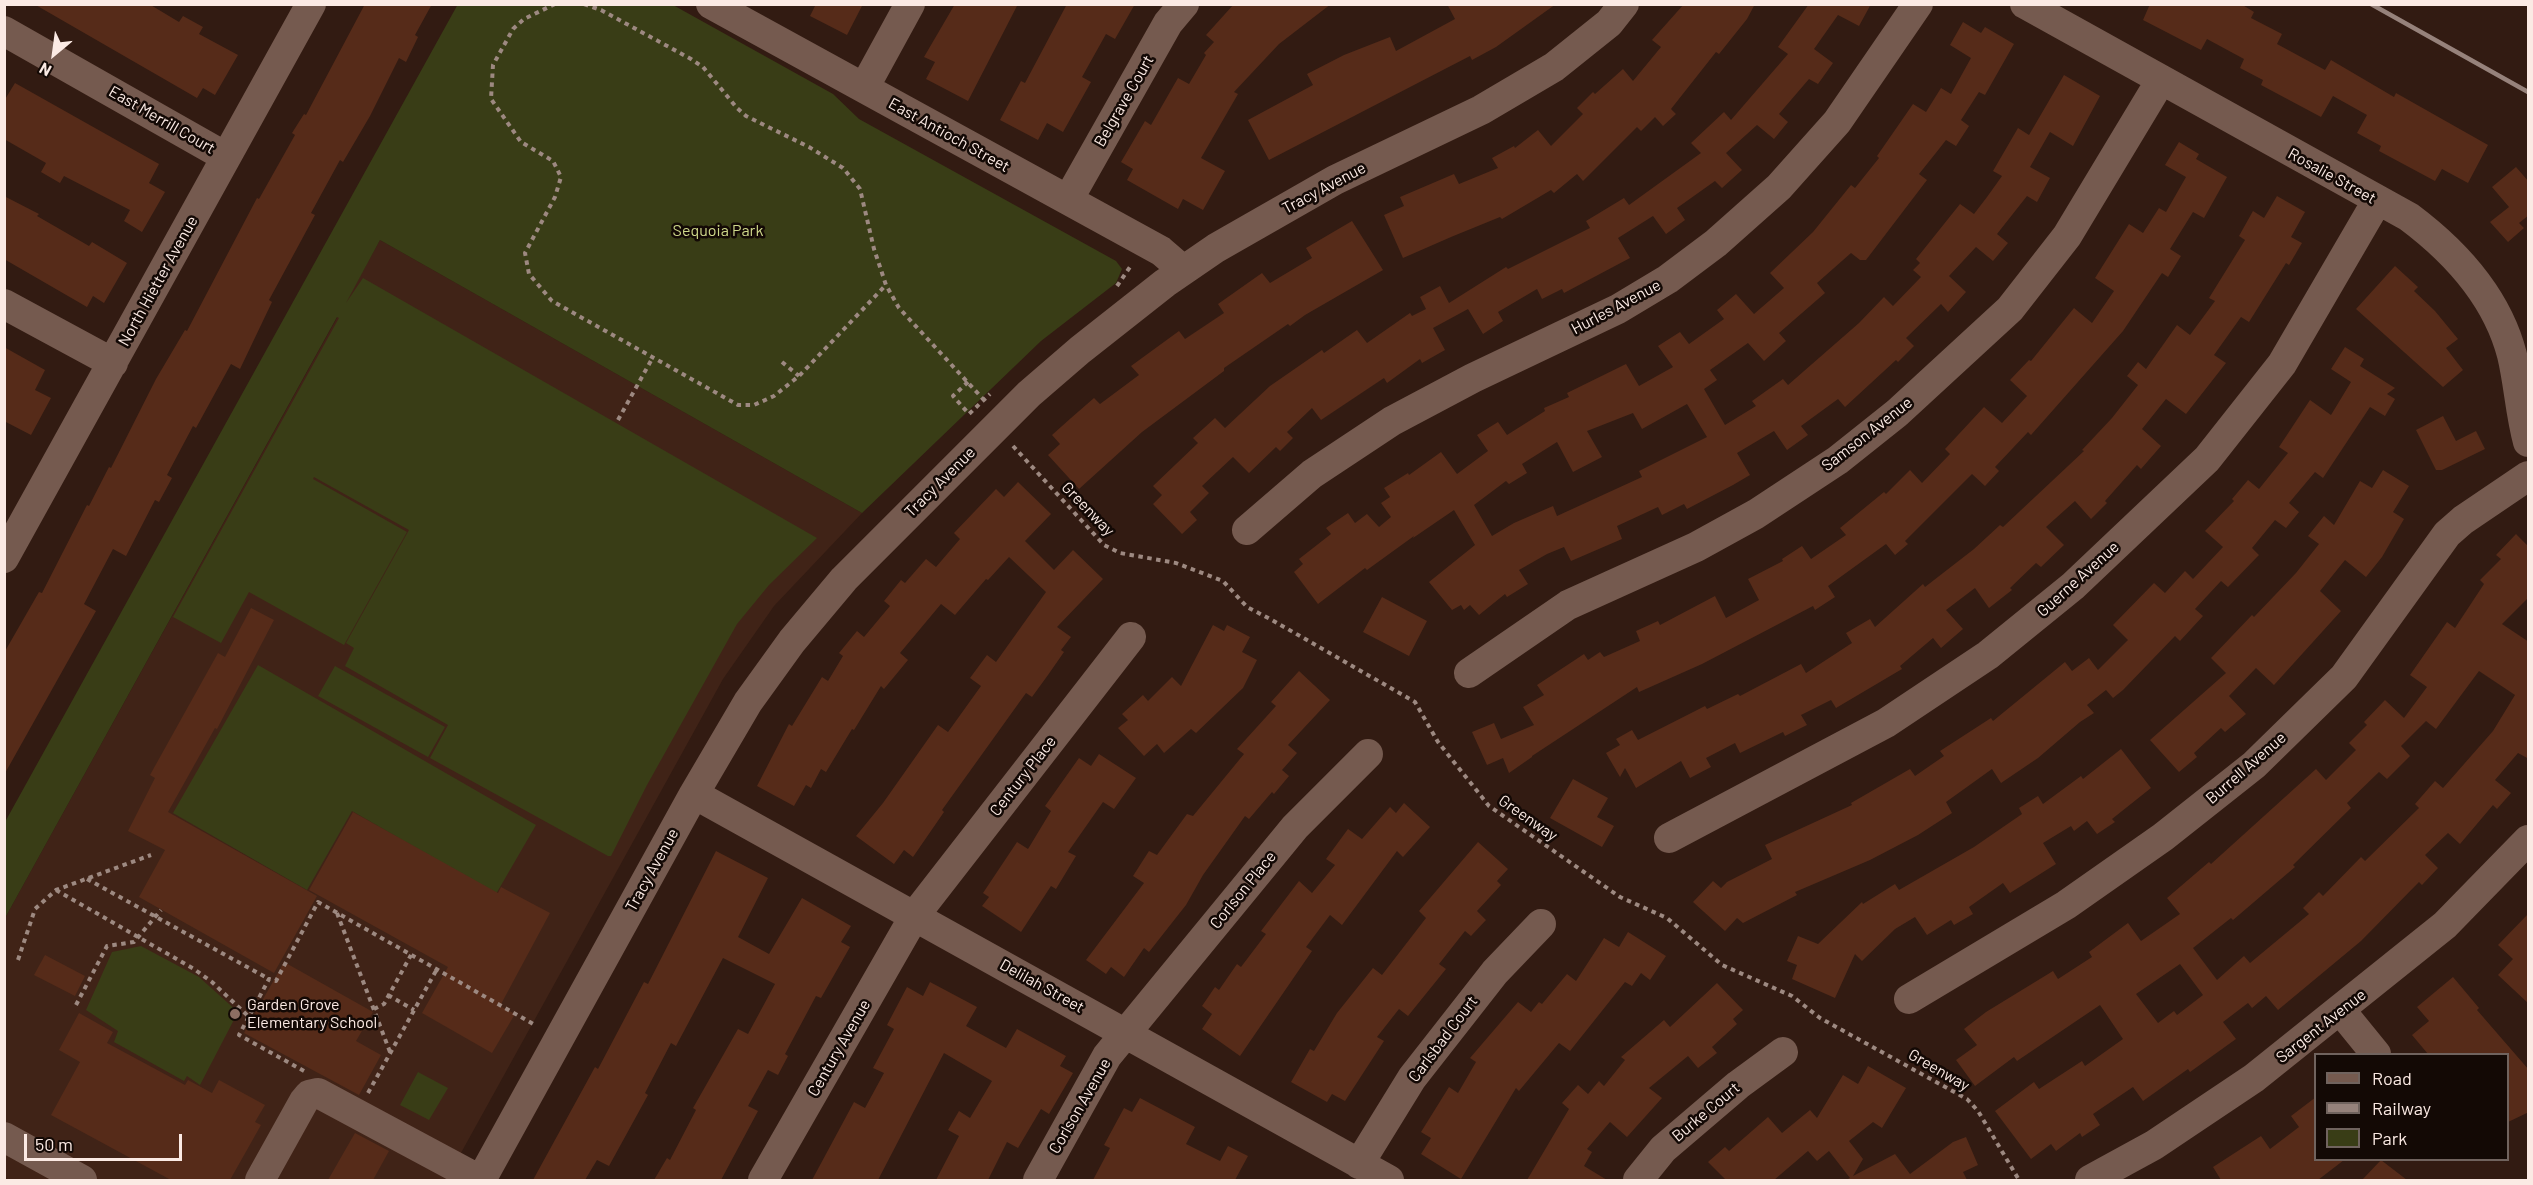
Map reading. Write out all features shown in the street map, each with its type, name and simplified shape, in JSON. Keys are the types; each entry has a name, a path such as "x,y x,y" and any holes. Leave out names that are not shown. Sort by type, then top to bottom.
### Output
{"street":[{"name":"North Hietter Avenue","path":"4,558 310,4"},
{"name":"East Antioch Street","path":"711,4 1161,251 1183,270"},
{"path":"864,88 910,4"},
{"name":"Belgrave Court","path":"1068,200 1168,23 1184,4"},
{"name":"Tracy Avenue","path":"480,1180 694,794 748,702 792,641 844,579 1029,394 1080,350 1183,270 1216,248 1335,180 1481,110 1554,67 1609,23 1624,4"},
{"name":"Hurles Avenue","path":"1247,530 1312,474 1392,421 1473,378 1618,309 1668,279 1716,243 1779,187 1837,122 1918,4"},
{"name":"Rosalie Street","path":"2025,4 2409,218 2439,239 2465,266 2487,297 2503,329 2512,356 2529,442"},
{"name":"East Merrill Court","path":"4,31 226,157"},
{"name":"Samson Avenue","path":"1469,673 1568,605 1696,547 1756,513 1838,460 1897,413 2010,309 2067,236 2161,80"},
{"name":"Guerne Avenue","path":"1669,838 1886,723 1988,655 2073,586 2214,451 2282,364 2377,201"},
{"path":"4,304 113,363"},
{"name":"Burrell Avenue","path":"1909,999 2066,905 2163,837 2254,765 2344,677 2447,534 2463,520 2529,476"},
{"name":"Century Place","path":"915,915 1131,636"},
{"name":"Corlson Place","path":"1125,1033 1295,827 1368,754"},
{"name":"Delilah Street","path":"694,794 1389,1180"},
{"name":"Sargent Avenue","path":"2090,1180 2154,1145 2254,1078 2341,1011 2445,925 2529,840"},
{"name":"Century Avenue","path":"764,1180 915,915"},
{"name":"Carlsbad Court","path":"1359,1164 1412,1078 1495,972 1541,924"},
{"path":"2341,1011 2375,1053"},
{"name":"Corlson Avenue","path":"1038,1180 1107,1056 1125,1033"},
{"name":"Burke Court","path":"1638,1180 1663,1149 1738,1085 1783,1052"},
{"path":"260,1180 304,1101 309,1095 318,1093 480,1180"},
{"path":"4,1137 82,1180"}],"path":[{"path":"555,4 524,19 513,29 493,65 491,99 521,142 553,161 561,177 555,196 525,253 529,274 552,301 738,405 754,405 774,396 799,376 886,285"},
{"path":"584,4 601,10 691,59 703,67 746,116 809,147 843,168 860,189 874,249 886,285 899,308 984,399 969,414 953,396 968,382"},
{"path":"618,420 653,357"},
{"path":"782,362 799,376"},
{"name":"Greenway","path":"1011,445 1104,545 1119,553 1176,563 1223,580 1253,611 1415,702 1438,742 1489,806 1620,897 1667,918 1722,964 1792,996 1820,1018 1967,1099 1978,1111 2019,1180"},
{"path":"18,960 35,909 56,890 151,855"},
{"path":"87,879 276,981 318,902 535,1025"},
{"path":"56,890 194,969 212,982 248,1016"},
{"path":"76,1005 107,946 134,942 161,910"},
{"path":"337,912 390,1053"},
{"path":"374,1009 384,1004 411,954"},
{"path":"363,1102 437,969"},
{"path":"269,978 239,1035 300,1069"},
{"path":"388,995 414,1010"}],"shaded area":[{"path":"380,240 862,513 774,606 723,679 446,1180 10,1180 5,1178 5,918"}],"green space":[{"name":"Sequoia Park","path":"458,4 673,5 833,94 859,119 1116,261 1122,269 1116,283 1041,341 862,513 380,240 346,303 363,278 817,538 769,585 737,624 647,785 611,856 608,856 430,758 448,725 345,666 354,648 346,643 409,530 314,477 313,479 407,532 344,645 249,592 221,643 173,617 339,318 337,317 5,918 5,822"},
{"path":"258,665 536,825 496,894 352,811 307,890 173,813"},
{"path":"335,666 445,727 428,757 318,696"},
{"path":"141,946 199,977 238,1012 200,1085 187,1076 184,1081 114,1042 118,1031 86,1010 112,952"},
{"path":"418,1072 448,1088 429,1120 400,1105"}],"building":[{"path":"34,4 149,4 179,22 183,16 203,27 199,34 238,55 215,95 203,88 197,98"},
{"path":"365,4 432,4 415,35 418,37 406,62 399,58 370,116 343,162 340,160 311,213 315,215 269,300 272,302 240,369 231,364 196,428 193,426 167,475 172,478 159,502 155,500 126,556 113,549 84,604 96,611 4,775 4,653 39,592 42,593 87,505 89,506 109,467 111,468 156,379 185,330 187,331 257,198 259,199 295,135 292,133 304,114 306,115"},
{"path":"816,4 863,4 847,35 810,16"},
{"path":"955,4 1018,4 968,101 926,79 935,62 924,57"},
{"path":"1067,4 1135,4 1115,39 1106,34 1082,77 1091,82 1063,132 1047,123 1038,140 1000,120 1021,81 1025,83"},
{"path":"1234,4 1331,4 1279,44 1234,92 1238,94 1201,158 1225,171 1203,210 1183,199 1178,209 1127,180 1133,169 1121,162 1145,121 1151,125 1178,78 1189,84 1206,55 1204,53 1214,42 1206,35"},
{"path":"1447,4 1556,4 1496,47 1472,60 1470,56 1269,160 1248,120 1313,85 1307,74 1344,55 1390,37 1396,51 1455,19"},
{"path":"1684,4 1755,4 1747,19 1719,54 1716,52 1671,109 1676,114 1663,126 1655,117 1641,131 1637,127 1583,181 1577,174 1554,193 1551,190 1502,219 1500,217 1403,258 1384,215 1404,206 1400,197 1454,174 1459,184 1498,168 1492,158 1514,146 1515,148 1538,130 1551,146 1583,114 1577,108 1593,92 1595,94 1623,69 1633,81 1661,47 1652,40"},
{"path":"1809,4 1871,4 1859,26 1838,15 1814,49 1833,63 1818,84 1809,79 1779,114 1788,122 1774,139 1757,125 1726,153 1742,170 1722,188 1715,181 1677,208 1685,220 1666,234 1653,216 1618,238 1630,258 1564,293 1562,289 1542,299 1537,289 1498,312 1503,321 1483,334 1468,309 1433,328 1445,350 1422,363 1420,359 1387,383 1384,378 1321,420 1312,408 1287,432 1293,438 1280,451 1276,447 1249,473 1233,457 1202,486 1209,493 1190,512 1197,520 1182,534 1153,504 1162,495 1153,486 1198,443 1193,438 1215,418 1225,428 1270,386 1322,350 1324,353 1357,330 1367,343 1410,313 1412,316 1426,309 1420,297 1440,286 1449,303 1506,267 1508,269 1590,228 1586,221 1624,198 1629,205 1701,153 1691,143 1724,112 1731,120 1788,54 1778,47"},
{"path":"2150,4 2241,4 2254,12 2251,18 2282,34 2277,44 2325,70 2331,60 2394,97 2396,93 2488,145 2468,183 2442,169 2435,181 2379,151 2381,146 2357,133 2367,115 2333,96 2321,117 2261,85 2263,80 2240,68 2244,59 2207,39 2201,50 2143,20"},
{"path":"1963,22 1981,33 1985,27 2014,44 1985,95 1979,92 1961,120 1969,126 1956,146 1946,140 1919,174 1927,180 1866,260 1860,260 1851,253 1817,283 1825,293 1779,333 1786,341 1764,361 1748,343 1710,370 1717,380 1704,389 1725,425 1756,406 1752,401 1783,379 1788,385 1859,323 1884,297 1893,306 1921,277 1913,270 1920,263 1916,259 1960,204 1974,214 2002,176 1993,171 2018,128 2029,135 2064,75 2100,96 2073,146 2050,132 2030,167 2050,178 2037,202 2027,196 1997,234 2008,243 1993,261 1976,247 1949,276 1966,292 1948,312 1941,304 1906,338 1914,346 1898,362 1896,360 1845,407 1838,399 1801,426 1808,435 1787,450 1774,431 1737,453 1750,475 1687,509 1684,504 1662,515 1658,507 1617,526 1622,539 1571,561 1564,547 1547,554 1519,570 1528,584 1507,597 1505,594 1479,615 1470,605 1464,610 1461,605 1452,610 1429,582 1475,545 1454,510 1367,570 1365,568 1318,604 1294,572 1303,564 1299,559 1331,534 1326,528 1348,513 1355,523 1367,514 1379,527 1391,517 1381,503 1390,497 1384,488 1408,473 1409,475 1441,452 1457,474 1488,451 1477,435 1498,422 1507,435 1545,411 1544,408 1569,397 1567,393 1626,364 1639,386 1673,367 1658,346 1680,332 1689,344 1724,319 1717,310 1736,294 1754,314 1784,288 1770,273 1813,232 1851,185 1855,188 1879,158 1877,156 1913,104 1926,112 1941,88 1951,94 1971,58 1950,45","holes":["1687,404 1707,437 1639,471 1642,477 1557,516 1553,506 1514,523 1492,536 1474,505 1506,481 1509,484 1527,473 1522,464 1557,442 1573,472 1602,457 1587,431 1633,413 1642,429"]},
{"path":"15,83 159,164 149,183 165,192 142,232 124,221 130,210 64,176 60,183 41,172 46,163 4,139 4,101"},
{"path":"2179,142 2199,154 2196,159 2227,177 2204,218 2193,212 2170,249 2181,256 2168,277 2162,273 2123,331 2031,435 2028,432 1995,467 1999,471 1985,486 1972,474 1905,541 1908,544 1895,555 1886,544 1828,586 1835,597 1815,610 1813,606 1702,664 1639,692 1637,687 1509,773 1503,758 1487,765 1472,732 1494,723 1501,739 1534,725 1523,707 1544,695 1537,685 1584,654 1588,660 1600,652 1604,657 1640,641 1636,631 1658,621 1660,625 1715,596 1726,618 1759,600 1748,579 1783,561 1782,559 1802,546 1811,559 1846,535 1840,528 1884,492 1886,494 1910,470 1922,483 1950,454 1945,449 1984,407 2002,423 2027,396 2010,380 2029,360 2031,361 2074,308 2092,323 2114,291 2095,278 2129,224 2143,233 2159,208 2166,212 2186,177 2165,165"},
{"path":"2516,167 2529,182 2529,215 2519,223 2524,228 2508,242 2490,222 2509,207 2492,187"},
{"path":"4,196 39,214 37,216 89,246 92,242 127,263 104,303 93,296 87,307 4,259"},
{"path":"2277,196 2305,212 2291,237 2302,243 2289,265 2286,263 2249,322 2241,317 2214,355 2226,363 2186,414 2166,399 2142,429 2161,446 2141,469 2137,465 2105,501 2107,503 2091,519 2075,501 2046,527 2064,545 2041,567 2036,563 2010,588 2012,590 1989,608 1975,588 1946,610 1963,629 1941,648 1933,638 1900,666 1902,669 1836,708 1831,700 1801,715 1807,725 1785,736 1783,732 1740,753 1735,743 1706,758 1711,767 1690,778 1681,761 1636,788 1625,768 1620,777 1606,753 1620,745 1616,739 1632,730 1638,740 1705,706 1707,709 1738,694 1740,696 1801,664 1806,673 1852,643 1846,633 1870,619 1875,627 1923,584 1925,587 1974,549 2000,525 2003,527 2084,451 2082,450 2112,418 2138,385 2127,376 2138,362 2146,369 2177,325 2190,335 2215,301 2209,298 2245,240 2239,236 2253,211 2264,218"},
{"path":"1352,221 1383,270 1290,326 1288,324 1224,368 1224,371 1142,432 1079,489 1048,455 1060,444 1052,435 1071,418 1094,398 1100,404 1139,375 1131,366 1179,331 1185,339 1224,313 1218,304 1262,273 1270,283 1312,258 1306,248"},
{"path":"2395,266 2418,287 2414,291 2435,311 2458,339 2446,348 2463,370 2443,387 2356,309"},
{"path":"4,347 45,370 35,390 51,398 31,435 4,421"},
{"path":"2345,347 2364,359 2360,366 2395,388 2387,394 2395,399 2385,416 2370,407 2323,478 2315,472 2289,503 2299,512 2286,528 2275,520 2252,548 2259,555 2228,587 2221,581 2195,609 2203,616 2180,641 2175,636 2123,690 2113,698 2106,690 2087,705 2094,713 2038,758 2001,783 1992,769 1946,802 1952,813 1918,835 1870,860 1795,892 1797,895 1743,923 1737,918 1725,931 1693,902 1713,881 1721,888 1727,882 1772,859 1765,845 1852,805 1851,803 1910,769 1915,776 1944,756 1940,751 1991,718 1993,721 2065,662 2072,671 2089,658 2098,670 2128,640 2113,625 2154,583 2165,593 2185,571 2193,579 2223,547 2205,531 2234,501 2232,499 2248,480 2259,489 2288,453 2279,447 2310,400 2331,415 2351,382 2331,369"},
{"path":"2443,416 2456,441 2476,431 2485,449 2442,470 2436,470 2416,430"},
{"path":"2383,470 2409,486 2393,512 2404,519 2382,557 2366,577 2345,560 2320,591 2341,611 2274,685 2256,668 2229,696 2246,714 2225,732 2221,728 2194,753 2197,757 2179,772 2150,740 2226,673 2211,658 2296,573 2319,544 2308,536 2324,516 2334,525 2360,481 2372,488"},
{"path":"1018,482 1051,514 1025,541 1054,570 1073,550 1103,579 1057,627 1071,637 1061,650 1064,652 1032,697 1026,693 942,810 944,812 913,857 904,850 894,864 856,836 883,803 938,725 948,732 981,686 970,678 987,655 996,662 1046,592 1009,557 988,580 986,579 955,615 941,604 900,653 908,660 884,689 881,686 826,772 821,769 811,788 806,785 794,806 757,786 789,724 792,726 822,677 828,681 843,656 839,653 857,631 864,637 890,606 884,601 901,580 905,583 926,559 936,567 960,539 954,533 996,489 1004,497"},
{"path":"2516,534 2529,547 2529,597 2502,624 2529,642 2529,759 2518,753 2495,780 2511,793 2497,809 2493,805 2460,844 2448,833 2425,855 2438,868 2422,885 2419,882 2361,941 2278,1010 2266,996 2252,1008 2248,1003 2223,1022 2236,1039 2190,1072 2188,1069 2143,1101 2133,1087 2093,1114 2100,1125 2082,1137 2080,1133 2056,1151 2051,1144 2031,1159 1995,1111 2034,1082 2039,1089 2082,1061 2085,1066 2123,1039 2100,1005 2017,1061 2014,1057 1975,1086 1956,1060 1977,1045 1964,1029 1986,1012 2053,971 2058,979 2092,957 2089,952 2128,923 2141,941 2180,914 2167,898 2209,862 2211,864 2316,769 2326,780 2356,750 2349,743 2367,725 2364,722 2385,700 2404,718 2427,687 2410,675 2447,622 2455,628 2484,584 2480,580 2501,559 2496,555","holes":["2479,671 2515,695 2493,731 2443,788 2435,781 2415,804 2419,808 2365,861 2361,857 2323,896 2319,892 2303,908 2309,914 2250,963 2244,956 2217,980 2193,948 2231,918 2233,920 2295,867 2293,865 2351,808 2347,803 2379,772 2387,779 2410,756 2401,746 2426,721 2436,729","2180,964 2203,995 2177,1015 2174,1011 2158,1023 2136,994"]},
{"path":"1382,597 1427,621 1409,656 1363,632"},
{"path":"251,608 274,620 217,729 215,728 168,812 317,896 274,973 139,897 165,850 128,831 155,778 150,775 218,653 225,657"},
{"path":"1213,625 1224,631 1227,625 1250,637 1242,652 1257,660 1243,688 1196,733 1191,729 1164,753 1157,744 1144,756 1118,728 1128,720 1122,714 1143,695 1148,701 1172,677 1181,686"},
{"path":"1299,671 1330,700 1288,745 1297,753 1282,770 1289,776 1249,819 1245,816 1203,875 1186,905 1149,952 1144,948 1124,977 1111,967 1106,974 1086,960 1144,883 1133,876 1149,851 1157,855 1187,814 1193,816 1244,754 1237,749 1276,706 1271,702"},
{"path":"2121,749 2151,788 2112,819 2115,822 2097,834 2087,821 2074,831 2071,826 2043,843 2056,864 2010,893 2003,883 1969,907 1973,914 1954,925 1951,920 1927,935 1915,917 1895,929 1862,961 1855,954 1835,998 1792,979 1797,965 1787,961 1798,936 1818,944 1862,902 1863,904 1895,884 1899,890 1974,847 2022,814 2019,808 2038,796 2043,804 2081,776 2083,779"},
{"path":"1099,754 1136,778 1114,809 1103,802 1068,852 1076,856 1056,889 1051,886 1021,932 982,906 989,897 983,893 1017,842 1028,849 1051,811 1045,806 1079,758 1091,766"},
{"path":"1573,779 1608,798 1597,817 1614,826 1602,847 1550,818"},
{"path":"1404,803 1430,827 1403,857 1397,851 1342,925 1330,915 1306,947 1312,951 1240,1056 1202,1029 1212,1014 1202,1006 1215,987 1219,990 1237,964 1241,967 1266,934 1261,931 1299,881 1312,893 1335,865 1326,859 1348,829 1362,839 1390,807 1396,813"},
{"path":"353,812 498,893 501,887 550,913 500,1006 515,1014 492,1053 422,1013 448,967 309,890"},
{"path":"1478,842 1508,869 1497,881 1501,885 1477,911 1486,920 1471,936 1465,931 1439,964 1446,969 1408,1016 1399,1009 1377,1037 1384,1041 1345,1101 1332,1094 1327,1102 1291,1082 1310,1049 1314,1051 1337,1013 1373,968 1382,975 1426,918 1419,911"},
{"path":"716,851 768,878 738,937 769,954 802,898 851,926 841,942 850,947 821,998 816,996 785,1054 788,1056 778,1075 768,1070 748,1106 758,1111 721,1180 654,1180 667,1158 670,1160 696,1110 693,1108 738,1029 748,1034 775,984 723,958 676,1046 671,1043 645,1093 648,1095 609,1166 597,1160 585,1180 533,1180 595,1067 598,1069 644,982 648,984"},
{"path":"2529,913 2529,1004 2498,975 2513,959 2498,945"},
{"path":"1628,932 1666,956 1650,980 1641,973 1632,986 1625,982 1570,1051 1559,1043 1519,1091 1516,1088 1461,1179 1421,1154 1431,1138 1421,1132 1449,1087 1458,1093 1476,1062 1470,1058 1518,1002 1531,1012 1539,1002 1542,1004 1567,974 1576,981 1604,938 1619,947"},
{"path":"45,955 85,976 75,996 34,975"},
{"path":"284,962 373,1012 356,1041 381,1055 359,1095 244,1033"},
{"path":"2453,977 2479,1008 2477,1010 2529,1070 2529,1112 2509,1122 2509,1053 2427,1053 2412,1035 2429,1021 2417,1007"},
{"path":"930,982 977,1007 966,1026 1006,1048 1017,1029 1066,1056 1060,1066 1073,1073 1049,1114 1041,1109 1018,1148 1007,1142 988,1180 936,1180 959,1136 948,1130 959,1111 970,1118 992,1081 944,1053 878,1180 812,1180 854,1102 865,1108 884,1073 873,1068 894,1029 887,1025 907,987 923,996"},
{"path":"1717,983 1743,1010 1733,1019 1737,1024 1712,1047 1717,1053 1698,1068 1688,1056 1649,1088 1662,1098 1627,1137 1610,1122 1587,1149 1592,1152 1584,1166 1607,1180 1527,1180 1569,1109 1562,1103 1578,1085 1588,1094 1599,1081 1604,1086 1625,1060 1621,1057 1664,1020 1670,1027"},
{"path":"79,1013 113,1032 107,1043 185,1085 188,1080 212,1093 219,1080 265,1105 255,1122 261,1125 230,1180 171,1180 51,1115 80,1062 59,1050"},
{"path":"1868,1066 1906,1088 1882,1128 1873,1122 1849,1141 1863,1159 1853,1176 1895,1154 1910,1174 1953,1142 1966,1137 1978,1165 1963,1172 1967,1180 1846,1180 1850,1178 1829,1151 1817,1161 1808,1151 1774,1180 1726,1180 1708,1162 1725,1147 1729,1151 1768,1117 1782,1133 1810,1110 1817,1118 1843,1075 1858,1084"},
{"path":"1140,1098 1195,1127 1186,1144 1220,1161 1228,1146 1248,1156 1235,1180 1093,1180 1110,1148 1104,1145 1124,1108 1132,1112"},
{"path":"2314,1099 2314,1161 2343,1161 2318,1180 2221,1180 2213,1167 2261,1136 2270,1149 2299,1127 2291,1116"},
{"path":"355,1133 389,1151 373,1180 328,1180"},
{"path":"2382,1161 2407,1180 2362,1180"}],"railway":[{"path":"2371,4 2528,92"}],"place":[{"name":"Garden Grove Elementary School","path":"235,1014"}]}
